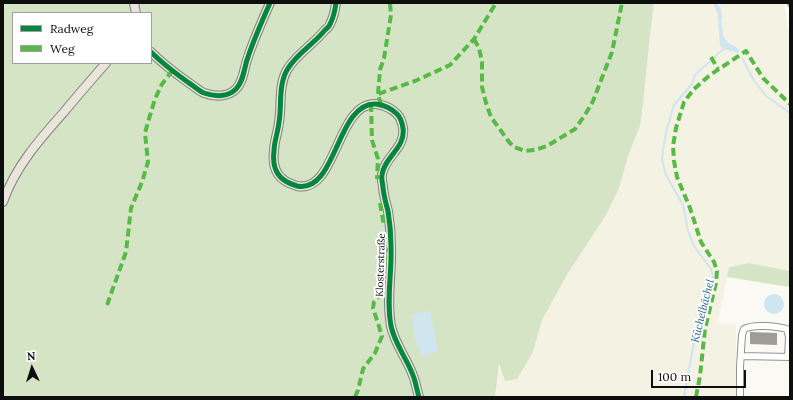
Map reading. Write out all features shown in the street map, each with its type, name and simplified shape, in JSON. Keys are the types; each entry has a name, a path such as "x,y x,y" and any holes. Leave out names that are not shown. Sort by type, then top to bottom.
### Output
{"main road":[{"path":"152,53 172,71 204,93 222,96 230,93 237,88 241,80 250,51 270,3"},
{"name":"Klosterstraße","path":"336,3 331,24 297,56 286,71 282,83 279,123 274,150 274,163 277,173 284,180 291,184 300,186 310,185 325,171 344,131 352,118 361,108 372,104 381,105 396,113 402,121 404,134 400,145 386,165 382,175 391,229 392,250 389,312 392,328 414,377 419,397"},
{"path":"3,202 12,180 28,154 40,138 105,64"}],"lane":[{"path":"740,397 741,356 742,335 744,329 759,326 781,327 786,329 789,337 789,357 741,356"}],"shaded area":[{"path":"654,3 784,3 790,42 790,271 749,263 729,267 718,323 736,324 736,367 743,367 742,397 495,397 499,362 533,352 542,320 628,156 640,126"}],"green space":[{"path":"3,3 654,3 640,126 628,156 619,188 606,215 568,273 542,320 533,352 517,379 505,381 499,363 495,397 3,397"},
{"path":"749,263 790,271 790,287 727,277 729,267"}],"water":[{"path":"713,3 717,3 721,8 723,35 728,43 735,46 740,51 738,53 720,46 718,15"},
{"path":"770,294 778,294 784,300 784,308 778,314 770,314 764,308 764,300"},
{"path":"430,311 438,351 422,356 414,335 412,314"}],"building":[{"path":"750,332 777,333 777,345 750,344"}],"waterway":[{"name":"Küchelbächel","path":"714,58 726,48"},
{"path":"742,58 753,79 766,96 790,113"},
{"name":"Küchelbächel","path":"684,397 697,326 713,278 711,269 694,246 688,231 683,205 666,175 662,160 667,128 674,105 692,84 695,75 712,60"}],"marked path":[{"path":"378,94 380,70 384,58 391,15 390,3"},
{"path":"381,105 378,94 415,81 450,65 474,39 496,3"},
{"path":"474,39 479,48 482,62 482,87 491,117 514,147 525,151 535,150 547,146 575,129 585,115 593,101 612,52 622,3"},
{"path":"696,397 700,376 705,329 716,283 717,271 714,262 701,242 690,208 677,177 673,146 676,128 684,102 694,89 710,75 746,51 763,78 790,104"},
{"path":"711,57 718,69"},
{"path":"107,305 126,252 131,208 142,182 148,162 145,133 148,122 155,99 162,84 172,71"},
{"path":"371,104 372,140 378,159 377,179"},
{"path":"380,203 384,226"},
{"path":"355,397 363,369 375,353 382,336 373,308 374,302 382,292 386,248"}],"cycle path":[{"path":"152,53 169,68 202,92 217,96 229,94 233,92 241,82 250,50 270,3"},
{"path":"336,3 334,15 329,26 295,59 284,76 281,89 280,116 274,148 275,166 280,176 289,183 297,186 310,185 321,176 352,117 363,107 376,104 382,105 392,110 399,117 402,122 403,135 398,147 387,163 382,177 391,234 389,306 393,333 415,380 419,397"}]}
